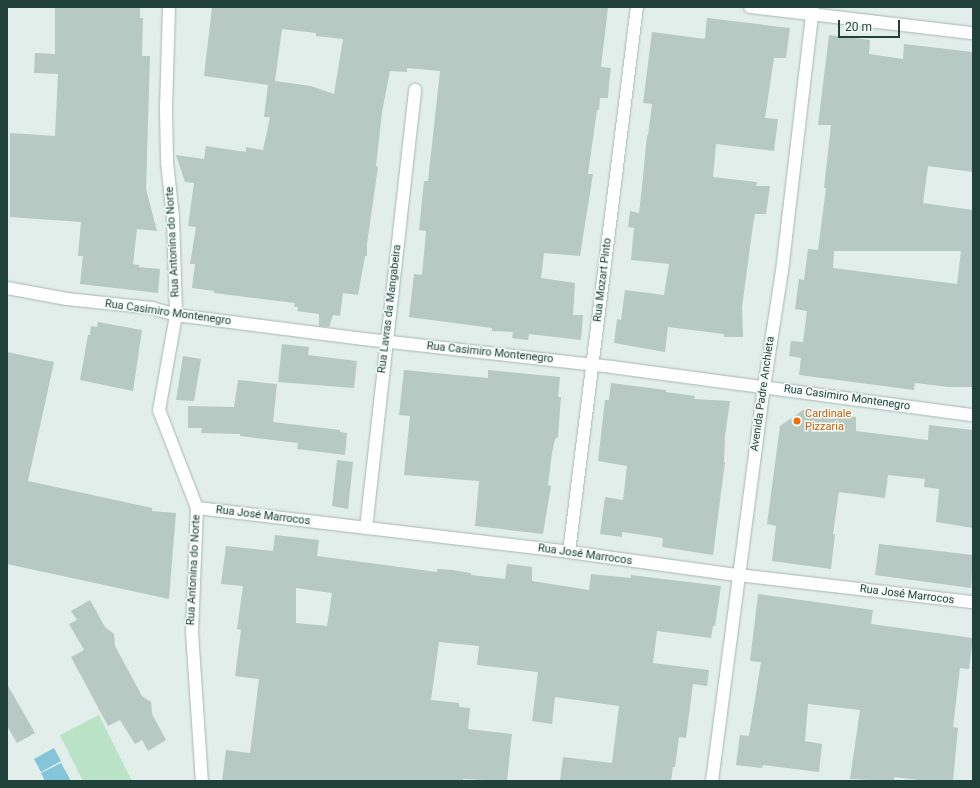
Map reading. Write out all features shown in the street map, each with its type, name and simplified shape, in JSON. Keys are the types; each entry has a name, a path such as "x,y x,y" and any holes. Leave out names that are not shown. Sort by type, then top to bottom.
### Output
{"street":[{"name":"Rua Antonina do Norte","path":"169,7 166,109 167,162 173,217 176,315 159,410 197,508 192,632 202,781"},
{"name":"Rua Mozart Pinto","path":"569,552 637,7"},
{"path":"750,7 813,11 973,33"},
{"name":"Avenida Padre Anchieta","path":"712,781 738,576 764,387 782,271 813,11"},
{"name":"Rua Lavras da Mangabeira","path":"366,528 415,90"},
{"name":"Rua Casimiro Montenegro","path":"7,288 67,299 152,308 176,315 386,341 592,364 973,415"},
{"name":"Rua José Marrocos","path":"197,508 569,552 738,576 973,602"}],"green space":[{"path":"99,715 132,781 83,781 60,735"}],"water":[{"path":"54,748 61,761 41,772 34,759"},
{"path":"61,763 71,781 45,781 41,773"}],"building":[{"path":"55,7 140,7 140,18 143,18 142,56 150,56 146,189 157,231 137,229 133,264 139,265 139,267 160,269 158,293 80,284 83,256 78,256 81,222 10,217 10,133 55,136 58,74 34,73 35,53 55,54"},
{"path":"212,7 608,7 601,67 611,68 608,98 600,98 599,110 597,110 588,174 593,174 580,256 544,253 541,278 575,283 573,315 583,315 581,340 529,334 528,340 512,338 513,332 492,331 492,328 409,317 414,274 422,275 426,231 419,230 424,181 428,181 440,71 407,68 407,72 390,71 382,112 376,166 378,167 367,244 367,256 365,256 358,295 343,293 340,316 333,315 329,327 319,326 319,314 297,311 298,307 294,307 295,303 214,293 214,291 192,288 195,264 190,264 196,227 188,226 194,183 185,182 176,155 204,159 206,146 246,152 246,147 263,150 270,117 264,117 268,85 204,76","holes":["282,29 316,33 316,36 343,39 334,94 311,86 275,81"]},
{"path":"707,18 790,28 786,58 774,58 765,118 778,119 774,151 716,144 713,177 757,182 756,186 770,186 766,214 755,214 753,225 742,307 743,337 724,337 724,334 668,327 665,352 614,343 617,319 621,320 625,290 664,295 669,264 631,260 634,228 628,227 630,211 639,213 647,135 648,136 652,104 643,103 652,32 705,39"},
{"path":"829,35 870,40 869,54 903,59 904,44 973,52 973,172 928,166 923,203 973,210 973,387 949,387 915,383 914,390 799,375 801,358 789,356 791,341 803,342 807,311 795,309 799,279 804,280 808,249 818,250 826,188 824,188 831,125 818,125","holes":["834,251 961,251 957,284 833,268"]},
{"path":"98,322 142,330 133,391 80,380 88,335 90,335 91,326 97,327"},
{"path":"282,344 309,347 308,355 357,361 354,388 278,382"},
{"path":"7,352 54,362 28,481 152,508 152,511 176,513 169,599 7,564"},
{"path":"183,356 201,359 194,401 176,400"},
{"path":"404,370 488,378 488,370 560,377 558,397 561,397 558,437 555,439 552,453 548,485 551,486 543,534 475,526 479,481 404,475 410,416 399,415"},
{"path":"238,380 277,384 273,422 340,430 340,432 347,433 345,455 297,449 298,443 240,436 240,434 201,433 202,428 188,428 188,406 234,407"},
{"path":"611,383 666,390 666,392 695,396 694,399 730,401 725,436 725,462 713,555 662,547 663,538 622,532 622,537 600,534 605,497 623,500 627,466 598,461 605,400 609,400"},
{"path":"803,410 856,417 856,431 928,440 929,425 973,430 973,528 936,522 939,489 924,487 925,479 888,475 885,498 839,492 833,534 835,534 831,569 772,561 776,526 767,524 780,426"},
{"path":"337,460 353,462 348,509 332,506"},
{"path":"275,535 319,540 317,556 437,572 437,569 452,570 471,573 471,575 505,579 507,564 517,565 532,567 532,581 589,590 591,574 631,578 631,575 721,586 715,626 713,626 711,638 657,631 653,663 709,670 707,686 693,684 686,738 679,737 675,767 673,767 671,781 560,781 563,757 612,763 619,706 555,697 552,724 532,721 538,672 477,665 479,646 439,642 431,700 459,703 459,707 470,708 468,729 512,734 507,781 463,779 463,781 222,781 226,750 250,753 259,679 235,676 241,630 237,629 243,586 221,584 226,546 273,551","holes":["296,588 332,593 327,626 296,623"]},
{"path":"879,544 973,555 971,588 875,575"},
{"path":"758,594 873,610 871,624 973,638 969,669 960,668 953,727 958,728 953,781 926,781 894,777 894,781 850,779 860,710 808,704 805,741 822,744 819,772 763,765 762,768 736,765 740,735 749,736 761,662 750,661"},
{"path":"90,600 105,627 114,634 115,646 142,696 151,702 152,714 166,740 148,751 142,740 135,744 120,720 108,726 71,657 84,650 69,624 77,620 71,611"},
{"path":"7,684 35,733 17,743 7,726"}],"place":[{"name":"Cardinale Pizzaria","path":"797,421"}]}
